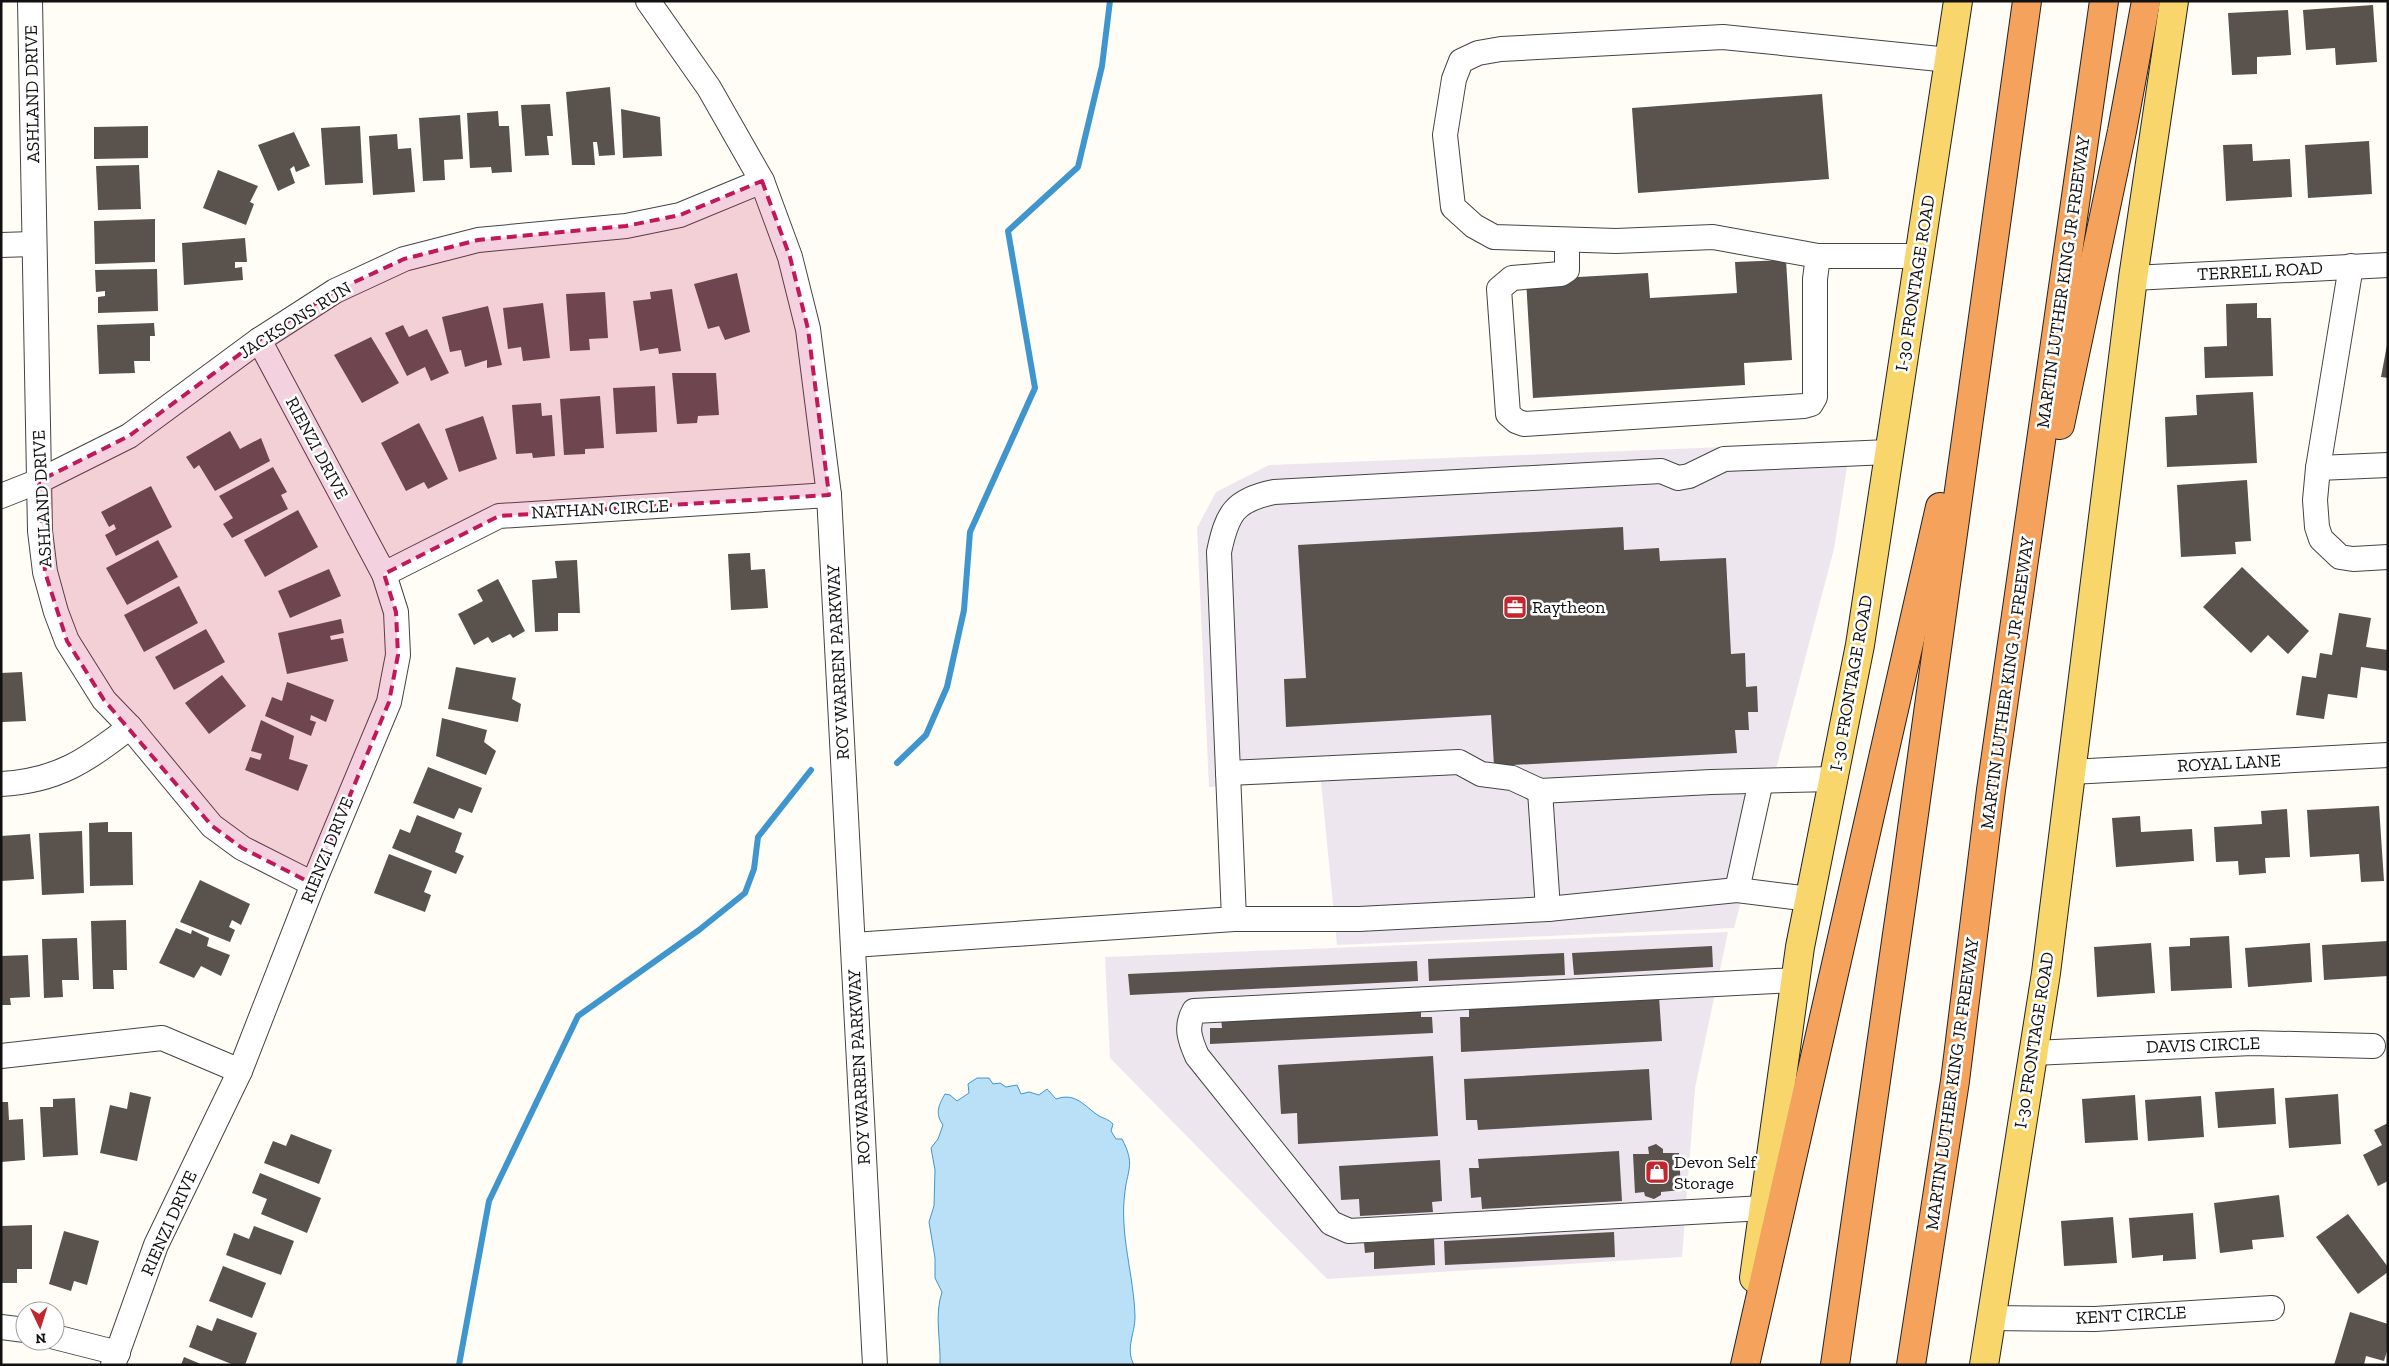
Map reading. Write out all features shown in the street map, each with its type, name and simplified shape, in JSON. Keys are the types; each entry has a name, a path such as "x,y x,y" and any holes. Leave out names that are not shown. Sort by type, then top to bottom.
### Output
{"highway":[{"path":"1835,1365 1906,876 2027,1"},
{"name":"MARTIN LUTHER KING JR FREEWAY","path":"1911,1365 1955,1082 2009,661 2104,1"},
{"path":"2009,661 2122,131 2146,1"},
{"path":"1743,1365 1982,320"}],"main road":[{"name":"I-30 FRONTAGE ROAD","path":"1743,1365 1796,980 1860,646 1958,1"},
{"name":"I-30 FRONTAGE ROAD","path":"1984,1365 2046,973 2133,278 2174,1"}],"street":[{"name":"ASHLAND DRIVE","path":"30,1 34,145 33,244 40,531 45,572 56,612 67,640 104,700 130,727 212,826 242,848 313,884"},
{"name":"ROY WARREN PARKWAY","path":"648,1 709,88 762,180 790,257 808,329 829,495 875,1365"},
{"path":"1919,256 1818,256 1713,237 1616,241 1494,237 1474,226 1453,207 1445,135 1454,79 1461,61 1478,53 1501,49 1724,37 1949,60"},
{"name":"JACKSONS RUN","path":"1,496 39,481 129,436 259,340 335,291 404,259 478,240 626,226 680,215 762,180"},
{"path":"1567,240 1567,270 1561,274 1512,278 1499,289 1508,414 1516,421 1524,424 1795,407 1810,404 1815,397 1815,279 1818,256"},
{"path":"1,245 33,244"},
{"name":"TERRELL ROAD","path":"2133,278 2388,265"},
{"path":"2351,266 2318,468 2315,500 2317,527 2321,539 2340,557 2353,560 2388,558"},
{"name":"RIENZI DRIVE","path":"116,1359 156,1245 240,1071 313,884 389,702 398,656 396,612 384,574 259,340"},
{"path":"1234,919 1219,552 1225,525 1238,506 1252,496 1274,492 1661,471 1678,478 1689,476 1724,459 1889,452"},
{"path":"2318,468 2388,464"},
{"name":"NATHAN CIRCLE","path":"384,574 499,516 829,495"},
{"path":"1,784 50,776 88,759 130,727"},
{"name":"ROYAL LANE","path":"2071,772 2388,755"},
{"path":"1228,772 1459,762 1481,774 1512,778 1540,791 1761,781 1834,780"},
{"path":"1737,890 1761,781"},
{"path":"1540,791 1548,910"},
{"path":"853,945 1234,919 1358,919 1548,910 1737,890 1810,899"},
{"path":"1764,1208 1349,1231 1331,1223 1197,1056 1189,1036 1188,1021 1194,1011 1796,980"},
{"path":"1,1056 162,1038 240,1071"},
{"name":"DAVIS CIRCLE","path":"2033,1053 2252,1042 2373,1046"},
{"name":"KENT CIRCLE","path":"1990,1318 2095,1319 2272,1308"},
{"path":"1,1327 15,1329"},
{"path":"65,1341 116,1359"}],"highlighted area":[{"path":"762,181 790,257 808,329 829,495 499,516 384,574 396,612 398,655 389,702 313,884 242,848 212,826 104,700 67,641 45,572 39,481 129,436 259,340 335,291 404,259 478,240 626,226 680,215"}],"shaded area":[{"path":"1851,442 1834,549 1734,928 1337,945 1321,782 1209,787 1197,528 1216,492 1269,465"},
{"name":"Devon Self Storage","path":"1728,932 1695,1088 1682,1257 1327,1279 1110,1058 1105,957"}],"water":[{"path":"977,1078 989,1078 993,1084 1000,1083 1006,1087 1017,1085 1021,1094 1029,1092 1039,1095 1047,1089 1056,1099 1069,1097 1079,1101 1099,1116 1111,1122 1113,1124 1111,1131 1116,1139 1122,1139 1126,1147 1130,1166 1125,1191 1124,1223 1134,1301 1135,1323 1130,1353 1134,1365 940,1365 938,1310 942,1292 935,1278 935,1258 929,1222 934,1206 935,1170 931,1148 938,1139 943,1125 938,1110 945,1094 950,1095 957,1101 969,1093 968,1084"}],"building":[{"path":"2373,5 2377,62 2336,65 2335,48 2306,50 2303,10"},
{"path":"2288,10 2291,55 2257,57 2257,74 2232,75 2228,13"},
{"path":"610,87 615,155 599,156 597,142 593,142 595,165 572,165 566,92"},
{"path":"1822,94 1829,179 1638,193 1632,108"},
{"path":"550,104 553,136 547,136 549,155 525,156 521,105"},
{"path":"621,109 660,117 662,156 623,158"},
{"path":"498,111 499,126 509,126 512,172 492,173 491,167 470,168 467,113"},
{"path":"460,115 463,159 444,160 445,180 423,181 419,118"},
{"path":"148,126 148,158 94,159 94,127"},
{"path":"360,126 363,183 325,185 321,128"},
{"path":"294,132 310,166 296,172 294,166 290,169 295,183 278,191 258,145"},
{"path":"397,134 398,149 411,148 415,192 373,195 369,136"},
{"path":"2369,141 2372,194 2308,198 2305,145"},
{"path":"2252,144 2253,161 2290,159 2292,197 2226,201 2223,145"},
{"path":"139,165 141,209 98,210 96,166"},
{"path":"218,170 258,186 250,202 254,204 246,225 203,208"},
{"path":"155,219 155,262 95,264 94,221"},
{"path":"245,238 247,262 235,262 235,268 242,267 243,280 184,285 182,243"},
{"path":"1786,260 1792,360 1744,363 1745,385 1533,398 1526,280 1648,273 1650,298 1737,293 1735,262"},
{"path":"157,269 158,311 98,313 98,297 105,296 105,291 96,292 95,270"},
{"path":"737,273 750,332 725,340 719,326 708,329 694,284"},
{"path":"672,289 681,351 659,354 658,348 640,351 633,301 651,299 650,292"},
{"path":"605,292 608,338 589,339 590,350 570,351 566,294"},
{"path":"543,303 550,358 523,361 521,347 508,349 503,308"},
{"path":"2257,303 2257,318 2271,318 2273,376 2205,378 2204,347 2227,346 2226,304"},
{"path":"488,306 502,365 487,368 487,360 465,367 461,350 450,352 442,317"},
{"path":"154,323 155,336 150,336 150,361 134,361 135,373 99,374 97,325"},
{"path":"403,325 409,337 427,329 449,373 431,381 425,367 407,376 385,333"},
{"path":"371,337 399,383 362,403 334,355"},
{"path":"2388,345 2388,378 2381,377"},
{"path":"672,373 716,373 719,415 698,416 697,423 677,424"},
{"path":"655,386 657,432 616,434 613,388"},
{"path":"2253,392 2257,463 2167,467 2165,417 2197,415 2196,395"},
{"path":"600,396 604,448 585,449 585,454 564,455 560,399"},
{"path":"541,403 542,416 552,415 555,456 533,458 532,453 516,454 512,405"},
{"path":"483,416 497,459 459,472 445,429"},
{"path":"419,423 448,479 428,489 424,482 406,491 381,443"},
{"path":"230,431 240,449 261,438 270,461 215,491 199,465 194,469 186,457"},
{"path":"273,467 287,492 281,495 288,509 232,538 223,524 233,518 219,496"},
{"path":"2247,480 2251,541 2235,542 2236,554 2181,557 2177,485"},
{"path":"151,486 172,527 116,556 105,535 116,529 114,524 109,527 101,512"},
{"path":"298,510 318,547 265,577 244,540"},
{"name":"Raytheon","path":"1623,527 1624,550 1659,548 1660,561 1726,558 1731,654 1745,653 1746,687 1757,686 1758,712 1748,712 1749,730 1735,730 1737,753 1494,766 1491,715 1286,727 1284,679 1306,678 1298,545"},
{"path":"158,540 178,577 127,605 106,568"},
{"path":"750,553 751,570 765,569 768,608 731,610 728,554"},
{"path":"577,560 580,613 558,613 558,631 535,632 532,580 557,578 555,561"},
{"path":"2242,567 2309,631 2288,654 2268,635 2251,653 2203,607"},
{"path":"329,569 341,596 290,618 278,591"},
{"path":"498,579 525,631 513,638 510,634 492,643 488,637 474,645 458,614 483,601 477,590"},
{"path":"179,586 198,623 144,652 124,615"},
{"path":"2339,613 2371,618 2366,647 2388,650 2388,671 2361,667 2357,698 2328,694 2324,719 2296,715 2302,676 2316,678 2320,653 2332,655"},
{"path":"341,619 344,633 330,636 331,640 343,638 348,661 287,674 278,633"},
{"path":"206,629 225,662 174,690 155,657"},
{"path":"456,667 516,678 512,699 521,704 518,722 448,709"},
{"path":"22,672 26,721 2,722 1,673"},
{"path":"222,675 246,706 209,734 185,703"},
{"path":"287,682 334,700 326,722 311,715 310,720 316,722 311,736 265,716 272,697 282,701"},
{"path":"442,718 487,730 484,742 496,751 486,775 436,756"},
{"path":"261,720 294,736 289,759 308,765 298,791 245,770 250,757 260,760 262,754 251,751"},
{"path":"428,767 482,788 472,813 459,808 454,819 413,803"},
{"path":"2379,806 2384,881 2361,882 2359,854 2310,857 2307,810"},
{"path":"2287,809 2290,857 2265,858 2266,873 2239,875 2238,861 2216,862 2214,827 2262,824 2261,811"},
{"path":"417,815 462,833 455,852 464,856 456,874 392,848 400,829 410,833"},
{"path":"2140,816 2141,832 2192,829 2194,861 2116,867 2112,818"},
{"path":"108,822 108,832 132,832 133,885 90,886 89,823"},
{"path":"82,831 84,893 42,895 39,833"},
{"path":"30,834 34,879 1,881 1,836"},
{"path":"389,854 432,871 424,892 431,895 425,912 374,893"},
{"path":"200,880 250,904 241,925 232,920 229,927 235,930 230,942 180,922"},
{"path":"126,920 127,970 113,970 114,989 93,989 91,921"},
{"path":"176,928 191,934 192,930 209,938 207,946 230,955 221,976 201,966 194,978 159,963"},
{"path":"2229,936 2232,988 2171,991 2169,947 2190,946 2190,938"},
{"path":"77,938 79,980 62,980 63,997 44,998 42,939"},
{"path":"2388,941 2388,976 2324,980 2322,945"},
{"path":"2151,943 2155,993 2097,997 2094,947"},
{"path":"2310,943 2312,982 2248,987 2245,948"},
{"path":"1712,946 1713,967 1574,975 1572,953"},
{"path":"1564,953 1565,975 1429,981 1428,959"},
{"path":"28,955 30,997 10,998 11,1005 1,1005 1,956"},
{"path":"1417,961 1418,981 1130,995 1128,974"},
{"path":"1659,996 1662,1041 1461,1052 1460,1017 1469,1017 1469,1007"},
{"path":"1421,1008 1421,1017 1432,1017 1433,1033 1210,1044 1210,1028 1222,1028 1221,1018"},
{"path":"1433,1056 1438,1136 1298,1144 1297,1113 1281,1114 1278,1065"},
{"path":"1649,1069 1652,1120 1478,1130 1477,1120 1466,1120 1464,1079"},
{"path":"2274,1088 2276,1124 2218,1128 2215,1092"},
{"path":"130,1092 151,1097 137,1161 100,1153 110,1105 127,1109"},
{"path":"2338,1094 2341,1144 2289,1148 2285,1098"},
{"path":"2135,1095 2138,1140 2085,1143 2082,1099"},
{"path":"2201,1096 2204,1137 2148,1141 2145,1100"},
{"path":"75,1098 78,1155 43,1157 40,1107 53,1107 53,1099"},
{"path":"1,1102 8,1102 9,1120 23,1119 25,1160 1,1162"},
{"path":"2388,1123 2388,1181 2378,1186 2363,1155 2382,1145 2374,1130"},
{"path":"291,1134 332,1150 319,1184 264,1163 273,1141 286,1146"},
{"name":"Devon Self Storage","path":"1656,1144 1663,1149 1663,1153 1679,1153 1681,1190 1661,1192 1661,1195 1654,1199 1645,1196 1644,1192 1635,1193 1633,1154 1649,1154 1648,1147"},
{"path":"1619,1151 1622,1201 1482,1209 1481,1197 1471,1198 1469,1168 1479,1168 1478,1159"},
{"path":"1440,1160 1442,1201 1432,1202 1433,1212 1360,1216 1359,1199 1341,1200 1339,1166"},
{"path":"260,1173 321,1198 307,1233 261,1214 267,1199 252,1193"},
{"path":"2279,1195 2284,1237 2252,1240 2253,1249 2220,1253 2214,1203"},
{"path":"2193,1213 2196,1259 2163,1261 2163,1255 2132,1258 2129,1218"},
{"path":"2348,1214 2388,1267 2388,1272 2358,1294 2316,1237"},
{"path":"2113,1217 2117,1263 2064,1266 2061,1221"},
{"path":"32,1225 32,1269 17,1269 17,1283 1,1283 1,1226"},
{"path":"254,1226 294,1241 281,1275 226,1255 234,1233 249,1239"},
{"path":"64,1231 99,1241 87,1285 74,1281 71,1291 49,1284"},
{"path":"1614,1232 1615,1257 1445,1265 1444,1241"},
{"path":"1434,1238 1435,1265 1374,1269 1374,1252 1365,1253 1364,1243"},
{"path":"223,1266 266,1283 252,1318 209,1301"},
{"path":"2350,1312 2388,1324 2388,1348 2384,1361 2366,1356 2364,1365 2334,1365"},
{"path":"217,1318 257,1333 245,1365 234,1365 189,1347 197,1325 212,1331"},
{"path":"184,1357 203,1365 181,1365"}],"waterway":[{"path":"897,763 926,735 947,687 964,610 970,532 1035,388 1008,231 1078,167 1102,66 1110,1"},
{"path":"459,1365 489,1201 578,1016 699,930 745,893 754,869 758,837 811,770"}],"place":[{"name":"Raytheon","path":"1515,607"},
{"name":"Devon Self Storage","path":"1657,1172"}]}
